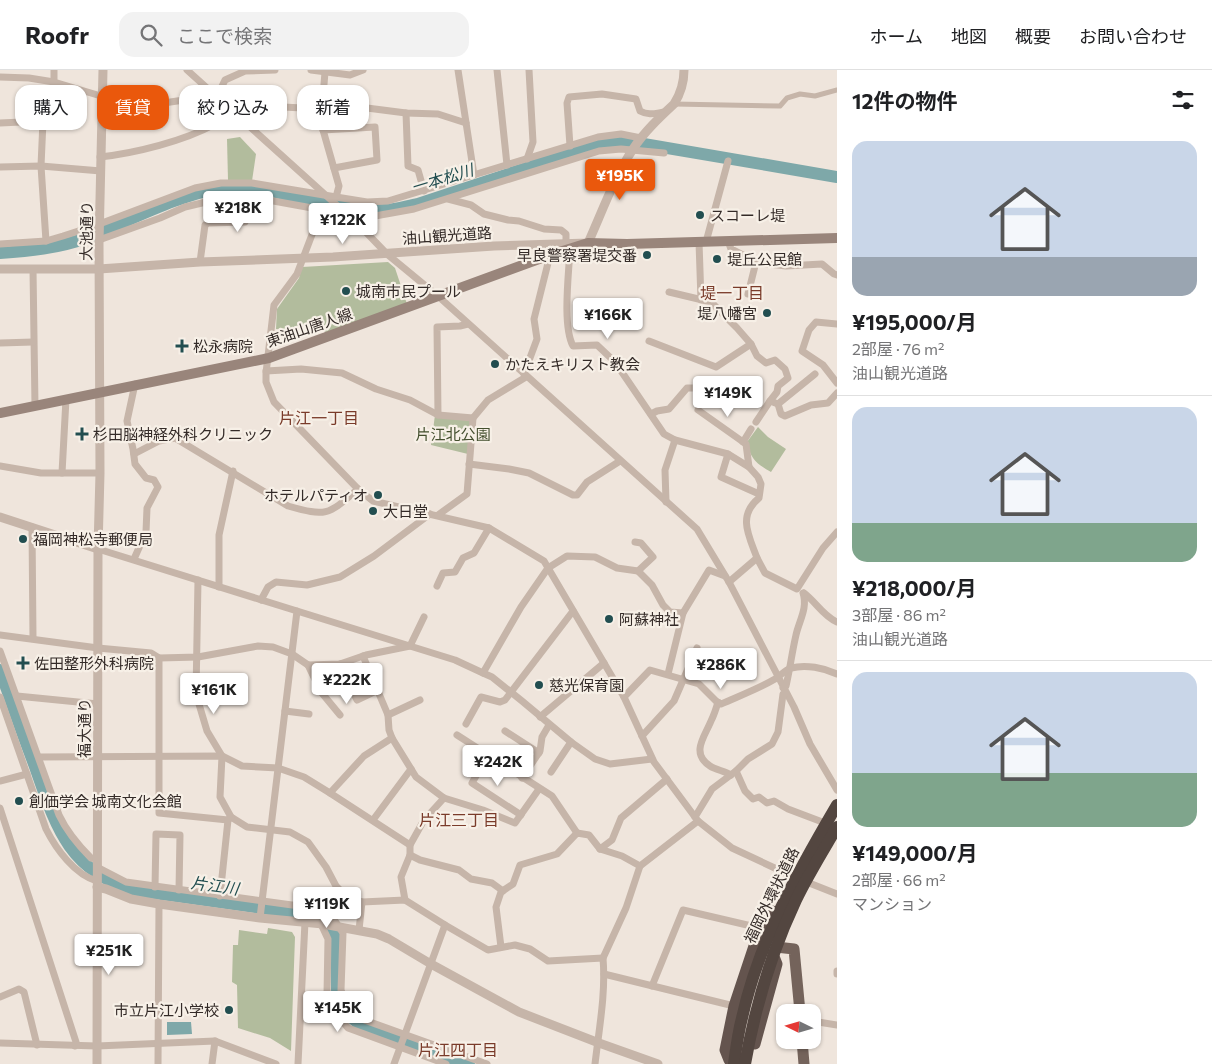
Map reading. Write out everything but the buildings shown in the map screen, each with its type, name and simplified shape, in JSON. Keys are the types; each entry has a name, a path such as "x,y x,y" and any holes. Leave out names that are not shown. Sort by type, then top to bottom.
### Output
{"highway":[{"path":"799,875 837,796"},
{"name":"福岡外環状道路","path":"731,1063 742,1006 757,956 776,912 833,824 837,803"},
{"path":"731,1063 742,1018 772,926 837,803"},
{"path":"744,1064 753,1020 773,955 796,900 833,824"},
{"name":"福岡外環状道路","path":"744,1064 755,1008 799,875"},
{"path":"731,1063 725,1050 734,1006 760,928 769,910 776,912"}],"main road":[{"path":"588,243 728,242 837,238"},
{"name":"東油山唐人線","path":"0,413 269,358 550,255 568,246 588,243"},
{"path":"775,951 794,949 799,1004"},
{"path":"803,1049 804,1064"}],"street":[{"path":"53,85 54,70"},
{"name":"大池通り","path":"103,70 103,85"},
{"path":"187,70 204,85"},
{"path":"223,85 225,80 245,70 275,70"},
{"path":"312,70 350,75 363,70"},
{"path":"458,70 474,175"},
{"path":"497,70 507,165"},
{"path":"527,159 533,142 529,70"},
{"path":"588,243 620,173 637,144 674,104 684,83 684,70"},
{"path":"324,85 325,72"},
{"path":"1,74 54,82 97,94"},
{"path":"674,104 780,106 787,98 800,94 815,96 837,90"},
{"path":"570,146 567,103 570,97 602,94 631,98 636,99 640,111 648,115 666,112"},
{"path":"369,108 406,113 438,114 466,123"},
{"path":"406,113 408,166 418,170 424,191"},
{"path":"0,123 15,122"},
{"path":"334,168 376,160 375,127 369,127"},
{"path":"43,130 41,166 46,240"},
{"name":"大池通り","path":"100,393 99,224 101,130"},
{"path":"100,157 164,144 200,130"},
{"path":"253,130 361,227 387,254 439,296 525,376 696,529 727,579 794,707 810,744 837,790"},
{"path":"323,130 339,186 336,197"},
{"path":"0,244 46,240 88,229 194,188 221,183 252,184 367,202 388,201 598,137 620,134 637,144 664,153"},
{"path":"347,215 375,216 414,209 599,151 621,149 637,144"},
{"path":"701,300 703,242 728,161"},
{"path":"0,168 41,166 101,171"},
{"path":"99,242 185,207 227,197 268,200 334,212 339,208"},
{"path":"200,262 205,225 208,223 245,222 240,198"},
{"path":"446,199 471,205 484,214 508,220 519,220 544,229 561,230 566,234 568,246 567,324 569,338 573,346 597,345 615,362 664,434 675,440 728,454 749,467 758,477 761,484 759,498 751,505 746,518 746,528 757,558 765,572 800,591 814,601 829,618 837,622"},
{"path":"361,227 326,225 313,232 296,274 274,305 266,371 266,382 274,402 358,489 374,502 489,528 544,561 624,697 652,759 697,819 732,848 799,875 837,894"},
{"path":"728,242 731,249 756,262 786,266 822,264 837,275"},
{"name":"油山観光道路","path":"0,269 99,269 200,262 387,254 494,246 568,246"},
{"path":"261,600 268,586 276,582 307,585 340,577 467,494 473,418 488,400 525,376 537,339 534,319 550,255"},
{"path":"748,294 756,262"},
{"path":"33,269 35,406"},
{"path":"669,292 711,302 751,344 756,356 766,363 775,360 785,369 788,378 778,386 777,392 756,422"},
{"path":"837,324 816,322 809,330 802,351 823,366 837,383"},
{"path":"438,415 437,327 468,324"},
{"path":"649,341 716,368 751,344"},
{"path":"0,343 33,342"},
{"path":"266,371 301,369 342,373 376,389 410,400 438,415 473,418"},
{"path":"778,404 815,374"},
{"path":"134,559 146,532 147,508 158,487 154,480 146,478 135,464 127,420 135,384"},
{"path":"651,414 669,409 687,388 694,388 722,399"},
{"name":"福大通り","path":"97,1064 100,393"},
{"path":"778,404 781,414 785,416 811,405 828,403 837,393"},
{"path":"62,473 66,399"},
{"path":"770,401 778,404"},
{"path":"698,410 746,444 749,467"},
{"path":"743,442 751,429"},
{"path":"134,454 158,441 176,438 288,506 319,513 335,509 358,489"},
{"path":"666,502 665,470 675,440"},
{"path":"728,454 720,477 760,494"},
{"path":"469,464 529,473 573,495 577,495 587,482 620,461"},
{"path":"0,466 41,473 100,473"},
{"path":"219,587 219,536 233,471"},
{"path":"0,517 455,660 483,672 512,692 549,725 595,759 610,764 652,759"},
{"path":"32,527 33,638"},
{"path":"437,586 443,573 455,572 463,558 474,552 489,528"},
{"path":"800,591 823,548 837,532"},
{"path":"635,542 641,543 653,557 638,571"},
{"path":"483,672 520,607 548,568 567,556 595,557 617,568 638,571 652,585 664,606 670,612 683,613"},
{"path":"727,579 757,558"},
{"path":"668,674 683,613 709,570 727,579"},
{"path":"198,580 196,694 207,731 222,756 220,797 229,819 220,896"},
{"path":"595,1064 604,974 602,958 626,908 640,866 697,819 712,789 748,759 772,744 778,732 783,694 790,668 796,632 804,611 805,600 800,591"},
{"path":"260,916 297,610"},
{"path":"466,724 481,696 500,702 505,700 574,611"},
{"path":"410,646 424,618"},
{"path":"0,635 151,653 159,658 198,657 258,646 273,647 292,654 308,665 321,692 340,715"},
{"path":"308,665 340,664 363,656 410,646"},
{"path":"642,736 674,701 697,648"},
{"path":"0,651 64,826 91,858 126,882 321,909 329,912 343,933 341,990 348,1009 356,1017 487,1064"},
{"path":"363,656 388,715 389,730 392,738 416,777 444,798 483,810 515,824 539,789"},
{"path":"159,658 159,813 229,819 247,827 290,832 308,842 326,867 336,886 345,896 362,902 405,900 488,950 515,945 530,949 548,961 602,958"},
{"path":"540,717 604,663"},
{"path":"340,664 357,700 378,690"},
{"path":"624,697 650,670 699,684 721,704 778,678 790,668 808,666 837,674"},
{"path":"17,696 98,704"},
{"path":"0,697 46,830 53,842 83,874 97,884 131,899 322,924 359,930 389,938 431,964 518,1012 658,1064"},
{"path":"388,715 420,700"},
{"path":"718,702 711,722 700,742 700,752 703,760 708,765 733,773 753,799 760,797 767,803 774,801 788,810 833,824"},
{"path":"285,711 309,714"},
{"path":"522,778 539,753 542,737 549,725"},
{"path":"505,731 539,753"},
{"path":"457,735 552,796 577,833 589,835 600,849 622,856 640,866"},
{"path":"330,793 364,756 392,738"},
{"path":"551,772 571,742"},
{"path":"488,755 472,783 521,815"},
{"path":"39,757 222,756 242,766 278,768 304,777 410,845"},
{"path":"373,820 411,769"},
{"path":"0,781 27,774"},
{"path":"600,849 612,840 621,818 666,779"},
{"path":"405,900 401,877 410,855 410,845 424,820 444,798"},
{"path":"0,808 76,1042 75,1046"},
{"path":"501,947 496,906 501,892 513,884 520,865 557,854 577,833"},
{"path":"155,887 156,834 180,835 179,890"},
{"path":"410,855 420,860 459,870 471,879 492,884 503,891"},
{"path":"359,930 362,902"},
{"path":"158,1064 159,904"},
{"path":"652,986 683,910 760,928"},
{"path":"298,1064 305,922"},
{"path":"322,924 328,939 327,994 334,1010 348,1028 446,1064"},
{"path":"394,1064 445,925"},
{"path":"604,974 734,1006"},
{"path":"0,997 19,989 24,992 37,1044"},
{"path":"821,1022 837,1025"},
{"path":"0,1039 0,1043 75,1046 215,1042 276,1064"},
{"path":"212,1064 215,1042"}],"green space":[{"path":"240,137 256,154 252,181 228,180 227,139"},
{"name":"城南市民プール","path":"388,262 395,268 407,304 330,332 276,329 277,309 299,278 302,267"},
{"name":"片江北公園","path":"435,415 471,421 468,454 431,445"},
{"path":"758,427 768,437 786,449 771,472 761,466 750,453 747,442"},
{"path":"268,928 292,932 295,937 291,1051 270,1038 238,1028 237,985 232,982 233,945 238,945 239,930 267,934"}],"water":[{"path":"167,1022 191,1022 192,1034 167,1035"}],"waterway":[{"name":"一本松川","path":"0,253 43,248 76,241 170,202 224,187 246,186 258,188 331,205 376,210 397,209 418,204 608,141 632,142 837,177"},
{"name":"片江川","path":"0,670 57,824 66,841 92,870 110,881 133,890 325,917 336,936 337,990 340,1003 346,1013 358,1023 406,1044 469,1064"}],"place":[{"name":"スコーレ堤","path":"700,215"},
{"name":"早良警察署堤交番","path":"647,255"},
{"name":"堤丘公民館","path":"717,259"},
{"name":"城南市民プール","path":"346,291"},
{"name":"堤八幡宮","path":"767,313"},
{"name":"松永病院","path":"182,346"},
{"name":"かたえキリスト教会","path":"495,364"},
{"name":"杉田脳神経外科クリニック","path":"82,434"},
{"name":"ホテルパティオ","path":"378,495"},
{"name":"大日堂","path":"373,511"},
{"name":"福岡神松寺郵便局","path":"23,539"},
{"name":"阿蘇神社","path":"609,619"},
{"name":"佐田整形外科病院","path":"23,663"},
{"name":"慈光保育園","path":"539,685"},
{"name":"創価学会 城南文化会館","path":"19,801"},
{"name":"市立片江小学校","path":"229,1010"}],"district":[{"name":"堤一丁目","path":"732,292"},
{"name":"片江一丁目","path":"319,417"},
{"name":"片江三丁目","path":"459,819"},
{"name":"片江四丁目","path":"458,1049"}]}
